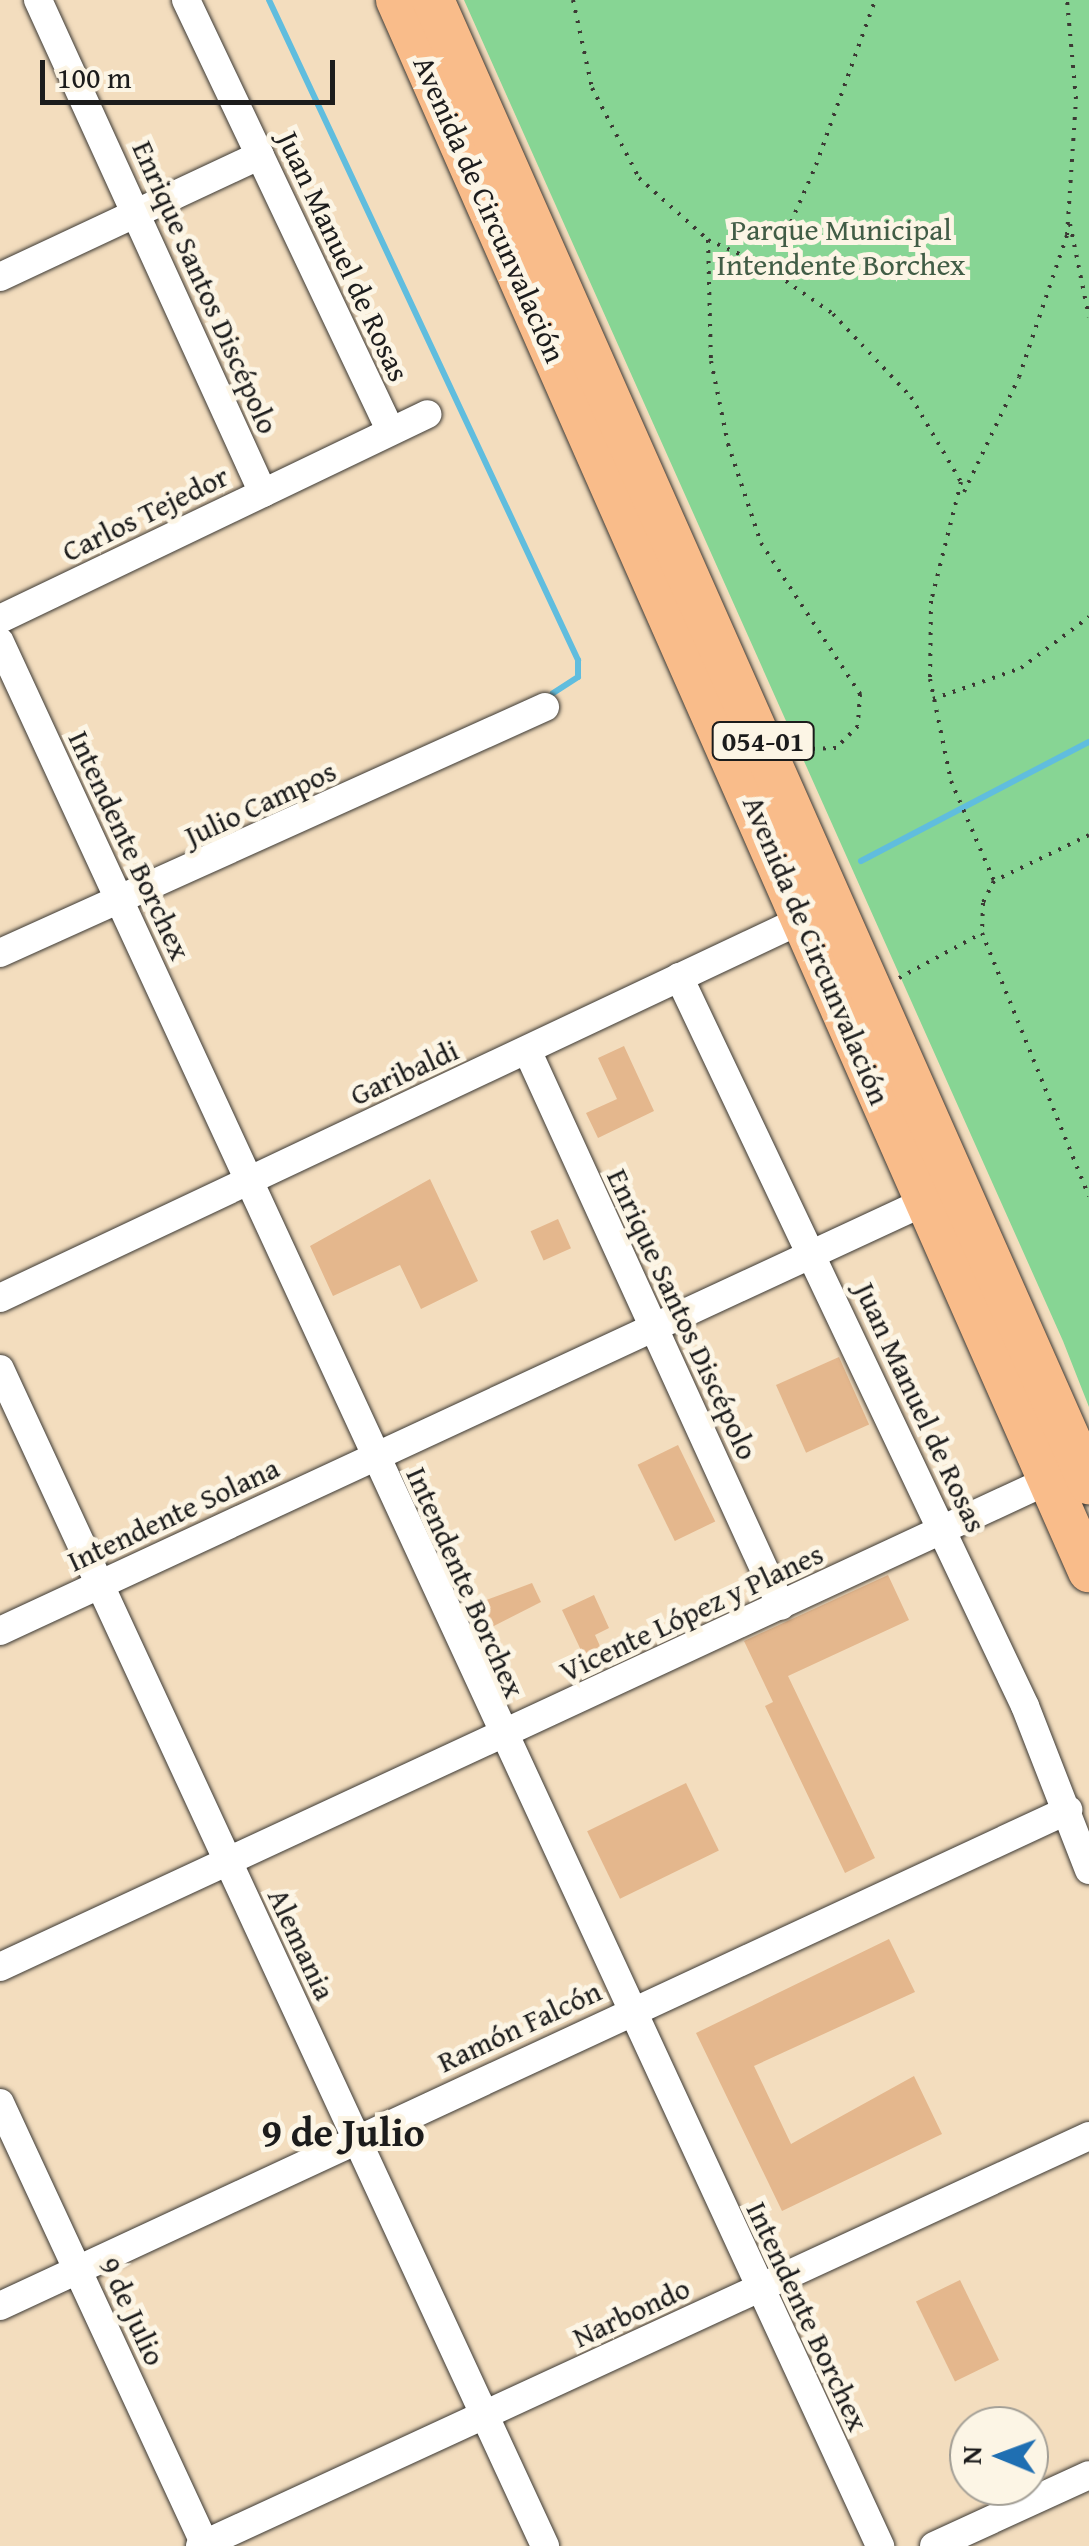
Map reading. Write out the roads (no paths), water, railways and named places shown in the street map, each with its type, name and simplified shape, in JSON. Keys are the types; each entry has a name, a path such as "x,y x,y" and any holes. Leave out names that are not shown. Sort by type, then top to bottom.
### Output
{"highway":[{"name":"Avenida de Circunvalación","path":"398,0 820,911 1074,1476 1089,1571"},
{"name":"Avenida de Circunvalación","path":"433,0 763,740 924,1202 1074,1476"}],"street":[{"name":"Enrique Santos Discépolo","path":"38,0 139,212 263,493"},
{"name":"Juan Manuel de Rosas","path":"186,0 390,431"},
{"path":"0,277 260,155"},
{"name":"Carlos Tejedor","path":"0,619 427,414"},
{"name":"Intendente Borchex","path":"0,642 500,1736 880,2546"},
{"name":"Julio Campos","path":"0,953 544,707"},
{"name":"Garibaldi","path":"0,1298 820,911"},
{"name":"Juan Manuel de Rosas","path":"679,977 814,1253 942,1530 1068,1810 1089,1870"},
{"name":"Enrique Santos Discépolo","path":"526,1050 781,1606"},
{"name":"Intendente Solana","path":"0,1631 924,1202"},
{"name":"Alemania","path":"0,1369 104,1583 228,1862 544,2546"},
{"name":"Vicente López y Planes","path":"0,1968 942,1530 1074,1476"},
{"name":"Ramón Falcón","path":"0,2306 356,2137 1068,1810"},
{"name":"9 de Julio","path":"0,2103 204,2545"},
{"name":"Narbondo","path":"204,2545 1089,2136"},
{"path":"934,2546 1089,2475"}],"waterway":[{"path":"269,0 578,660 578,677 553,693"},
{"path":"861,861 1089,742"}],"district":[{"name":"9 de Julio","path":"343,2132"}],"park label":[{"name":"Parque Municipal Intendente Borchex","path":"841,246"}]}
